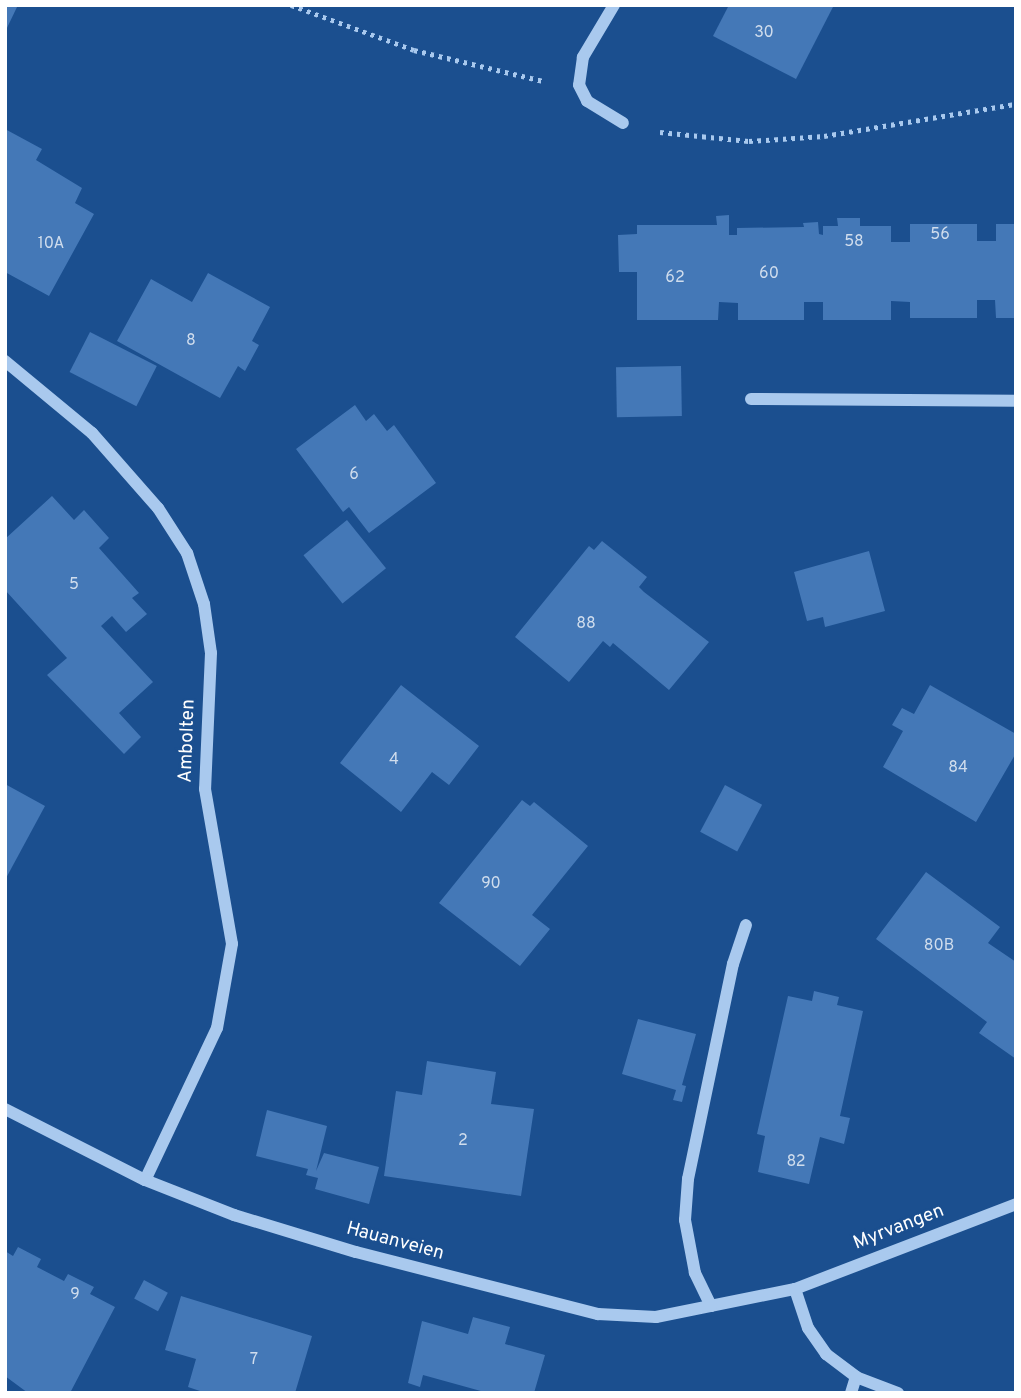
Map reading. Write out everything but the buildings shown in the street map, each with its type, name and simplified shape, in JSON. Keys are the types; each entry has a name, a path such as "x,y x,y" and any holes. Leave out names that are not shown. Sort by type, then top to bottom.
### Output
{"street":[{"path":"614,5 583,57 579,85 587,101 623,123"},
{"name":"Ambolten","path":"5,361 92,433 158,508 187,553 204,604 211,653 205,789 232,944 217,1028 145,1180"},
{"path":"751,399 1016,401"},
{"path":"710,1306 695,1273 685,1220 688,1179 733,964 746,925"},
{"name":"Hauanveien","path":"5,1109 145,1180 234,1215 356,1252 598,1314 656,1317 795,1289"},
{"name":"Myrvangen","path":"795,1289 1016,1204"},
{"path":"795,1289 808,1328 827,1354 856,1377 898,1393"},
{"path":"851,1393 856,1377"}],"path":[{"path":"291,5 414,50 530,80 579,85"},
{"path":"623,123 677,137 749,141 824,136 1016,104"}]}
